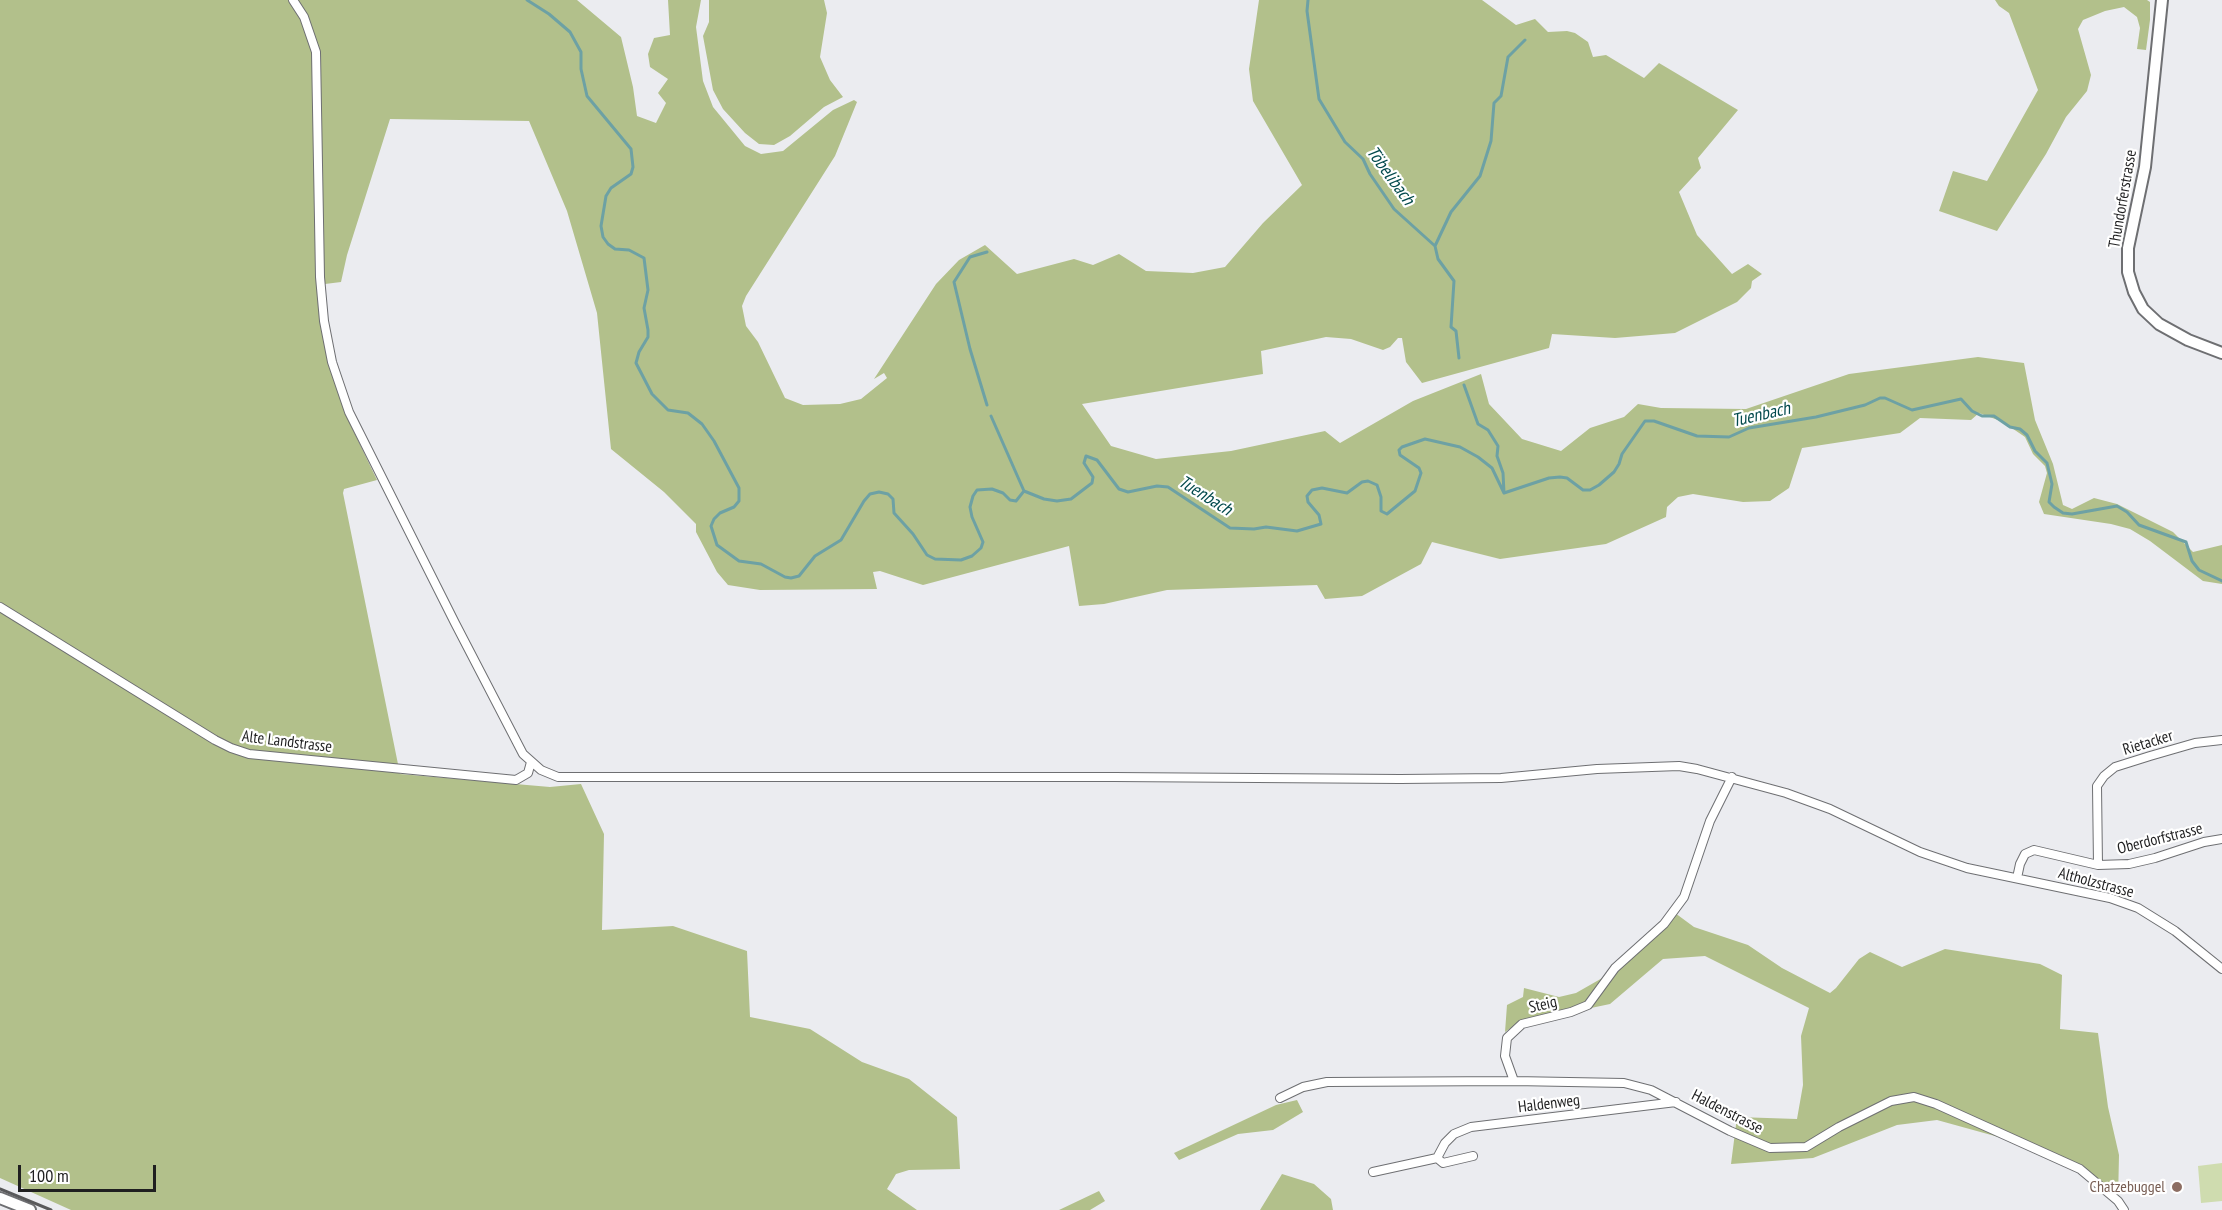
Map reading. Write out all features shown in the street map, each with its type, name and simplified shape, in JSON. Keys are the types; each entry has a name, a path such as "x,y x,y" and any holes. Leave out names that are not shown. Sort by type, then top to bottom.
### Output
{"street":[{"path":"293,0 304,17 316,52 320,277 324,321 332,362 349,412 455,623 523,754 541,770 558,777 1501,778 1597,769 1679,766 1732,777 1786,793 1830,809 1920,852 1967,868 2017,878"},
{"name":"Thundorferstrasse","path":"2162,0 2145,167 2128,248 2128,272 2134,292 2143,309 2159,324 2188,340 2222,353"},
{"name":"Alte Landstrasse","path":"0,607 215,740 249,754 516,780 528,773 531,762"},
{"name":"Rietacker","path":"2098,865 2097,786 2104,776 2115,767 2150,756 2195,743 2222,740"},
{"name":"Steig","path":"1514,1081 1505,1056 1507,1038 1522,1024 1571,1012 1588,1005 1615,968 1664,924 1684,897 1710,821 1732,777"},
{"name":"Oberdorfstrasse","path":"2017,878 2025,855 2034,850 2098,865 2130,864 2204,842 2222,839"},
{"name":"Altholzstrasse","path":"2017,878 2110,898 2138,908 2175,931 2222,969"},
{"name":"Haldenstrasse","path":"1280,1098 1304,1087 1328,1082 1624,1083 1651,1090 1730,1131 1770,1148 1806,1147 1839,1127 1891,1101 1914,1097 1946,1108 2080,1169 2124,1210"},
{"name":"Haldenweg","path":"1437,1158 1445,1143 1454,1134 1472,1127 1677,1102"},
{"path":"1373,1172 1437,1158 1443,1163 1473,1156"},
{"path":"0,1198 30,1210"}],"green space":[{"path":"0,0 577,0 621,37 633,87 637,116 656,123 666,103 658,93 668,79 650,67 648,54 654,38 670,35 668,0 701,0 696,27 703,81 713,107 745,146 761,154 783,151 833,110 854,100 857,102 835,156 746,296 742,306 746,326 758,342 785,398 803,405 840,404 861,399 887,378 884,373 874,379 936,284 959,260 985,245 1017,274 1074,259 1093,265 1119,254 1146,271 1193,273 1225,267 1263,223 1302,185 1253,101 1249,69 1259,0 1482,0 1516,25 1535,19 1548,32 1575,33 1588,42 1593,57 1606,55 1644,78 1659,63 1738,110 1698,158 1701,168 1679,192 1697,235 1732,274 1748,264 1762,274 1752,281 1751,288 1737,302 1675,333 1615,338 1552,334 1549,348 1422,383 1406,362 1402,338 1398,338 1390,347 1383,350 1351,339 1326,337 1261,351 1263,374 1082,404 1111,446 1156,459 1231,451 1325,431 1340,443 1413,401 1481,374 1489,404 1522,439 1561,451 1590,428 1624,417 1638,404 1661,408 1746,409 1849,374 1978,357 2024,363 2035,420 2053,464 2063,505 2072,509 2094,498 2117,504 2173,532 2193,552 2222,545 2222,584 2203,581 2150,541 2130,529 2044,514 2039,502 2047,473 2045,466 2033,454 2025,437 2003,422 1979,413 1971,420 1920,418 1900,433 1802,448 1789,488 1770,501 1743,502 1693,494 1678,497 1667,507 1666,517 1606,544 1500,559 1432,542 1421,564 1362,596 1325,599 1317,585 1167,590 1104,604 1079,606 1069,546 923,585 880,571 873,572 877,589 760,590 728,585 717,572 696,532 696,524 664,492 611,449 597,313 567,211 529,121 390,119 347,255 341,282 317,285 324,342 334,381 354,432 377,480 344,489 343,493 400,774 550,787 581,784 604,834 602,930 673,926 747,951 750,1017 810,1029 862,1062 909,1079 957,1117 960,1169 909,1170 896,1174 887,1189 917,1210 71,1210 0,1178"},
{"path":"709,0 824,0 827,13 820,57 830,80 843,97 824,107 790,136 774,145 759,144 745,133 723,109 713,90 703,36 709,22"},
{"path":"1995,0 2147,0 2150,2 2146,50 2137,49 2140,28 2137,17 2124,7 2105,11 2083,20 2078,29 2091,75 2087,91 2066,117 2046,154 1997,231 1939,211 1953,171 1987,181 2038,90 2009,13"},
{"path":"1675,913 1694,927 1748,945 1782,968 1830,993 1859,959 1870,952 1902,967 1945,949 2040,964 2062,975 2060,1029 2098,1033 2108,1107 2119,1155 2118,1201 2080,1169 2031,1146 1937,1120 1897,1125 1813,1158 1731,1164 1737,1117 1797,1119 1803,1085 1801,1036 1809,1008 1705,956 1663,959 1610,1004 1591,1008 1574,1008 1521,1021 1505,1032 1507,1005 1523,997 1524,988 1559,997 1576,993 1604,977 1614,975"},
{"path":"1297,1100 1303,1112 1273,1130 1238,1134 1179,1160 1174,1153 1276,1105"},
{"path":"2222,1163 2222,1201 2201,1203 2198,1166"},
{"path":"1282,1174 1314,1184 1331,1199 1333,1210 1260,1210"},
{"path":"1099,1191 1105,1201 1090,1210 1059,1210"}],"waterway":[{"name":"Tuenbach","path":"527,0 549,14 570,32 581,52 581,69 587,96 631,149 633,167 631,174 611,188 606,196 601,226 603,237 615,249 629,250 644,258 648,290 644,308 648,337 639,352 636,363 652,394 668,410 688,413 702,424 714,441 739,488 739,501 734,507 720,513 711,526 717,545 739,561 761,564 785,577 799,576 815,556 841,540 864,501 870,494 879,492 888,494 893,499 894,513 913,534 927,555 935,559 961,560 972,556 981,548 983,542 970,507 977,490 992,489 1016,501 1024,491 1044,499 1057,501 1071,499 1092,483 1093,477 1084,463 1086,456 1097,460 1119,489 1128,492 1157,486 1168,487 1230,528 1266,527 1297,531 1321,524 1319,515 1308,502 1307,496 1312,490 1322,488 1347,493 1362,482 1368,481 1377,485 1381,497 1381,511 1387,514 1415,491 1421,473 1419,468 1400,455 1399,450 1425,439 1460,447 1478,457 1492,468 1504,493 1549,478 1560,477 1567,478 1583,490 1590,490 1614,472 1622,454 1645,421 1654,421 1697,436 1729,437 1749,428 1816,417 1885,398 1912,410 1961,399 1972,411 1982,416 1994,416 2010,427 2020,429 2027,435 2035,451 2047,463 2052,484 2049,502 2054,507 2063,513 2072,514 2117,506 2127,512 2139,525 2186,542 2192,561 2199,570 2222,581"},
{"name":"Töbelibach","path":"1308,0 1307,11 1319,99 1345,142 1363,159 1370,174 1394,209 1435,246 1438,259 1454,281 1451,327 1456,331 1459,358"},
{"path":"1435,246 1451,212 1480,176 1491,141 1494,103 1501,96 1508,57 1525,40"},
{"path":"987,252 970,257 954,282 970,349 987,405"},
{"name":"Töbelibach","path":"1464,385 1478,424 1488,430 1498,446 1497,456 1503,473 1504,493"},
{"path":"991,416 1024,491"}],"railway":[{"path":"0,1189 51,1210"}],"place":[{"name":"Chatzebuggel","path":"2177,1187"}]}
